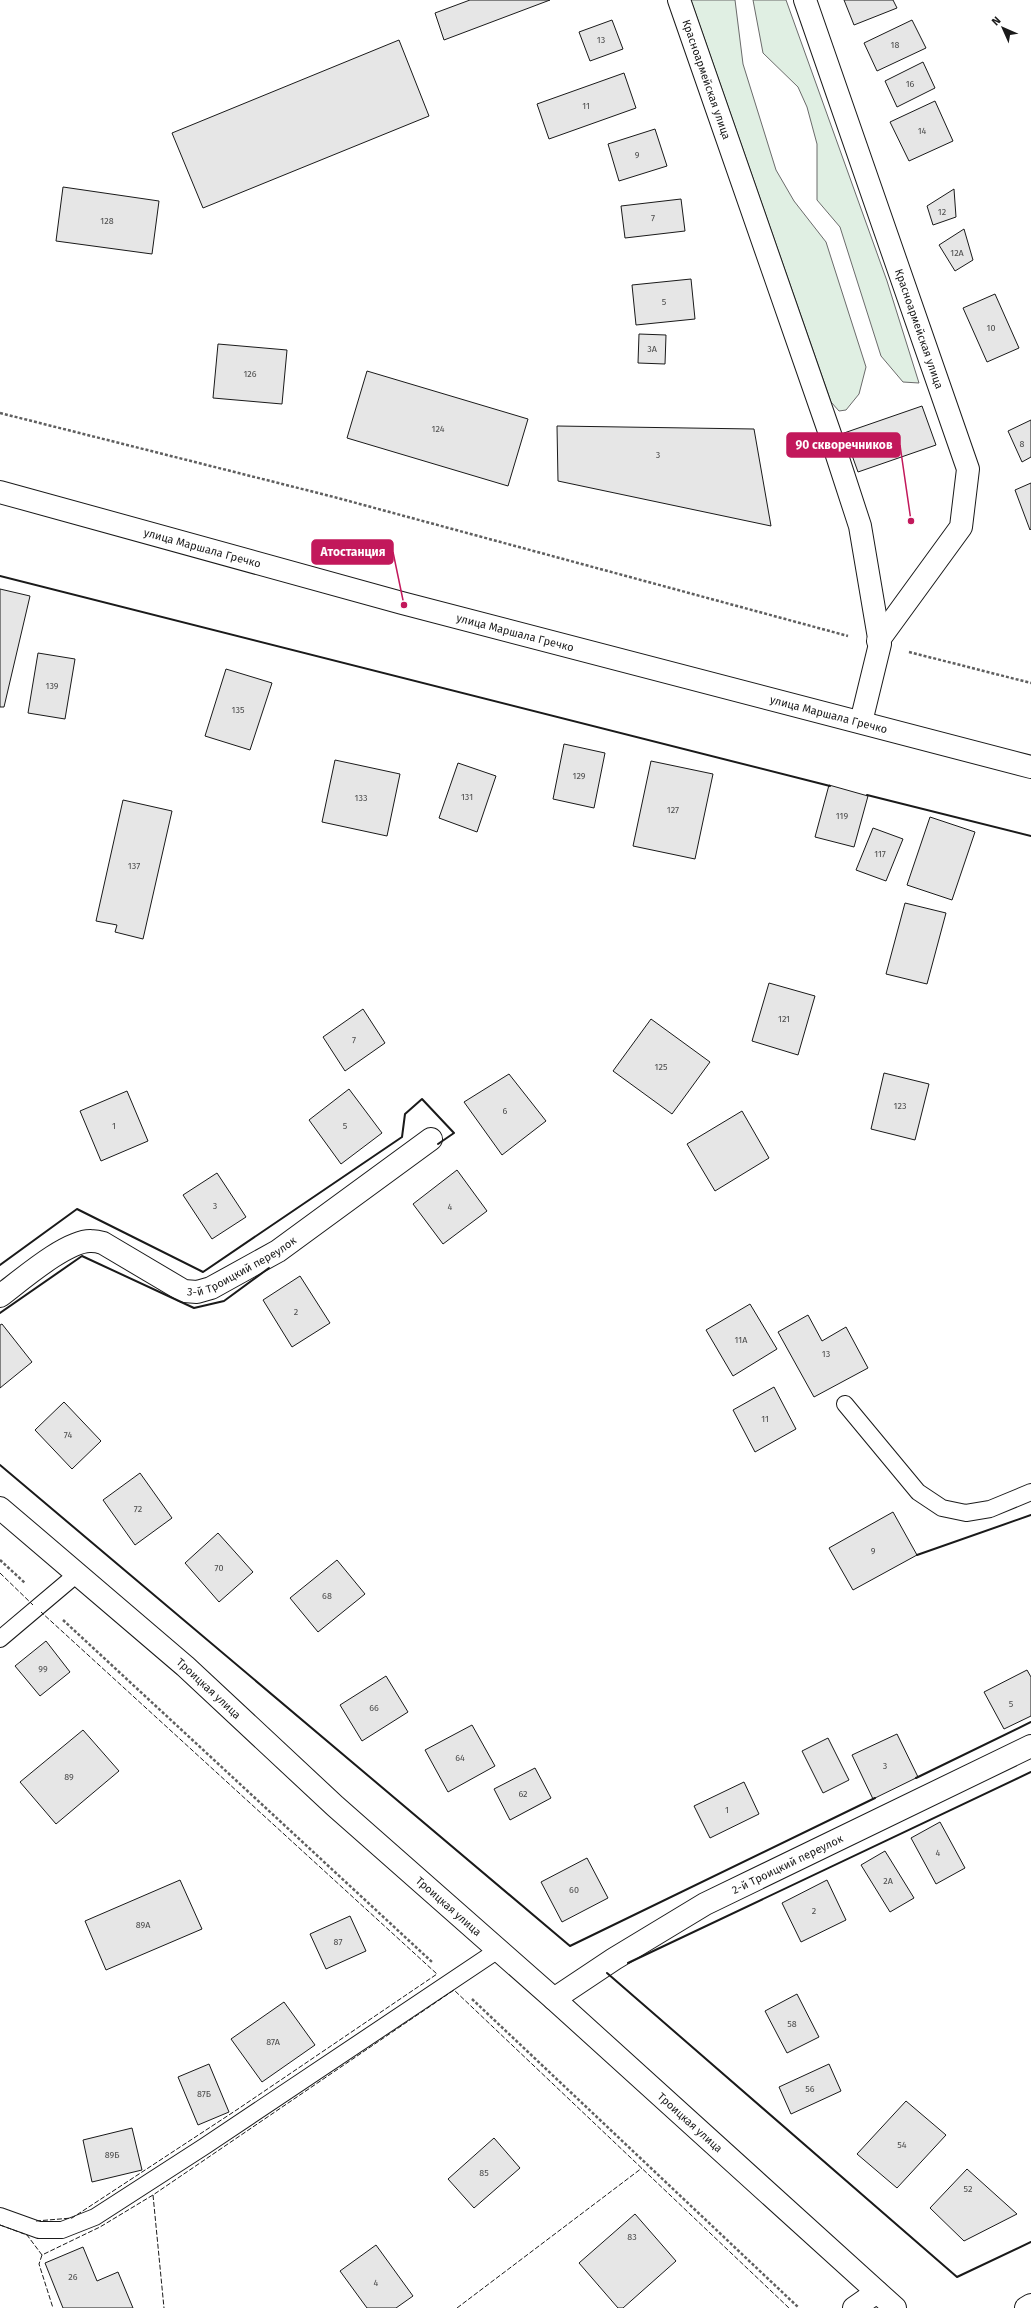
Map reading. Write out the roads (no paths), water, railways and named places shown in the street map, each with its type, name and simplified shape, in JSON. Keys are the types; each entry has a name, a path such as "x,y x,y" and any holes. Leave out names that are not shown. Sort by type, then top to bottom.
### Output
{"street":[{"name":"Красноармейская улица","path":"679,0 830,434 860,526 879,642 861,722"},
{"name":"Красноармейская улица","path":"805,0 968,469 962,527 879,642"},
{"name":"улица Маршала Гречко","path":"0,492 402,603 1031,767"},
{"name":"3-й Троицкий переулок","path":"0,1296 34,1270 72,1246 91,1241 103,1243 184,1291 197,1292 211,1288 278,1251 431,1139"},
{"name":"Троицкая улица","path":"0,1508 186,1666 335,1806 554,1999 895,2308"},
{"name":"2-й Троицкий переулок","path":"554,1999 614,1959 705,1904 1031,1746"},
{"path":"854,2308 876,2292"},
{"path":"1026,2308 1031,2305"}],"lane":[{"path":"845,1404 918,1492 942,1508 966,1513 990,1509 1031,1492"},
{"path":"0,1639 77,1574"},
{"path":"0,2216 39,2230 62,2230 94,2217 206,2146 451,1980 498,1950"}],"place":[{"name":"90 скворечников","path":"911,521"},
{"name":"Атостанция","path":"404,605"}]}
